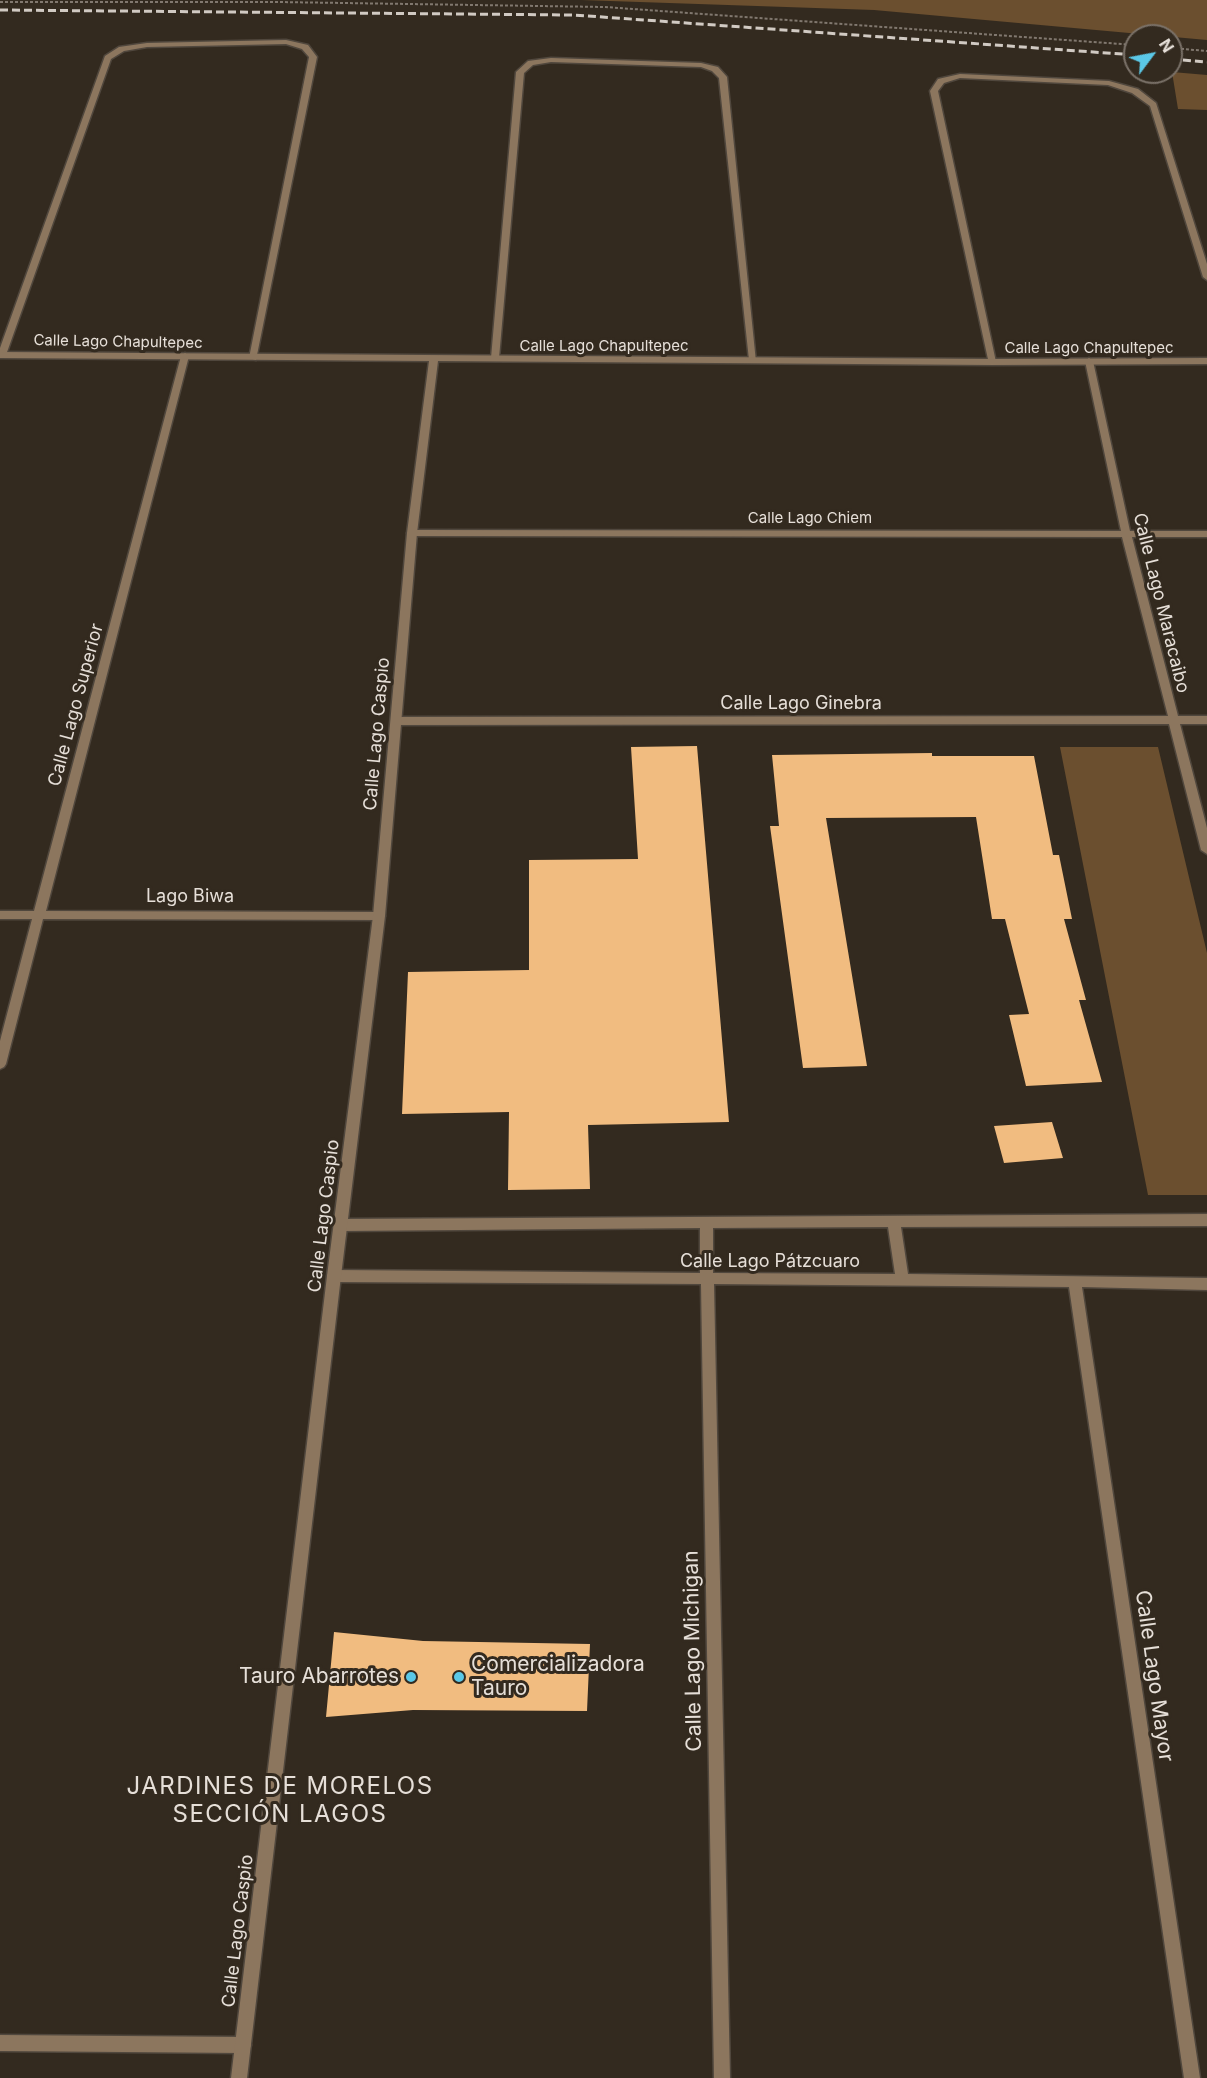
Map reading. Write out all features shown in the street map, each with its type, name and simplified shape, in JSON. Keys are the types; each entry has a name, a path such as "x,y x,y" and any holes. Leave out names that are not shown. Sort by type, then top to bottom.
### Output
{"street":[{"path":"1,355 108,58 122,49 147,45 286,42 305,47 313,57 253,358"},
{"path":"495,358 520,72 531,63 551,60 700,65 715,69 723,77 753,360"},
{"path":"992,362 934,91 941,81 960,76 1109,83 1135,91 1153,105 1207,277"},
{"name":"Calle Lago Chapultepec","path":"1,355 992,362 1207,361"},
{"name":"Calle Lago Superior","path":"0,1064 37,915 185,356"},
{"name":"Calle Lago Caspio","path":"239,2078 379,916 412,533 434,358"},
{"name":"Calle Lago Maracaibo","path":"1089,361 1126,533 1207,850"},
{"name":"Calle Lago Chiem","path":"412,533 1207,534"},
{"name":"Calle Lago Ginebra","path":"396,722 1207,720"},
{"name":"Lago Biwa","path":"0,915 379,916"},
{"path":"342,1225 1207,1220"},
{"path":"894,1223 902,1280"},
{"name":"Calle Lago Michigan","path":"706,1224 722,2078"},
{"name":"Calle Lago Pátzcuaro","path":"334,1276 1207,1284"},
{"name":"Calle Lago Mayor","path":"1075,1281 1192,2078"},
{"path":"0,2043 243,2045"}],"path":[{"path":"0,2 278,2 605,7 1123,44"},
{"path":"1183,49 1207,51"}],"shaded area":[{"path":"581,0 1207,0 1207,40 1183,38 1183,24 1123,24 1123,32 874,10"},
{"path":"1183,73 1207,75 1207,110 1178,109 1174,84 1183,84"},
{"path":"1060,747 1158,747 1207,953 1207,1195 1148,1195"}],"building":[{"path":"697,746 729,1122 588,1125 590,1189 508,1190 509,1112 402,1114 408,972 529,970 529,860 638,859 631,747"},
{"path":"932,753 932,756 1034,756 1053,855 1059,855 1072,919 1064,919 1086,1000 1079,1000 1102,1082 1026,1086 1009,1015 1029,1014 1005,919 992,919 976,817 826,818 867,1066 803,1068 770,826 779,826 772,755"},
{"path":"1052,1122 1063,1158 1004,1163 994,1126"},
{"name":"Comercializadora Tauro","path":"334,1632 423,1641 590,1644 587,1711 413,1710 326,1717"}],"railway":[{"path":"0,10 574,15 1123,54"},
{"path":"1183,60 1207,62"}],"place":[{"name":"Tauro Abarrotes","path":"411,1677"},
{"name":"Comercializadora Tauro","path":"459,1677"}],"district":[{"name":"JARDINES DE MORELOS SECCIÓN LAGOS","path":"280,1801"}]}
